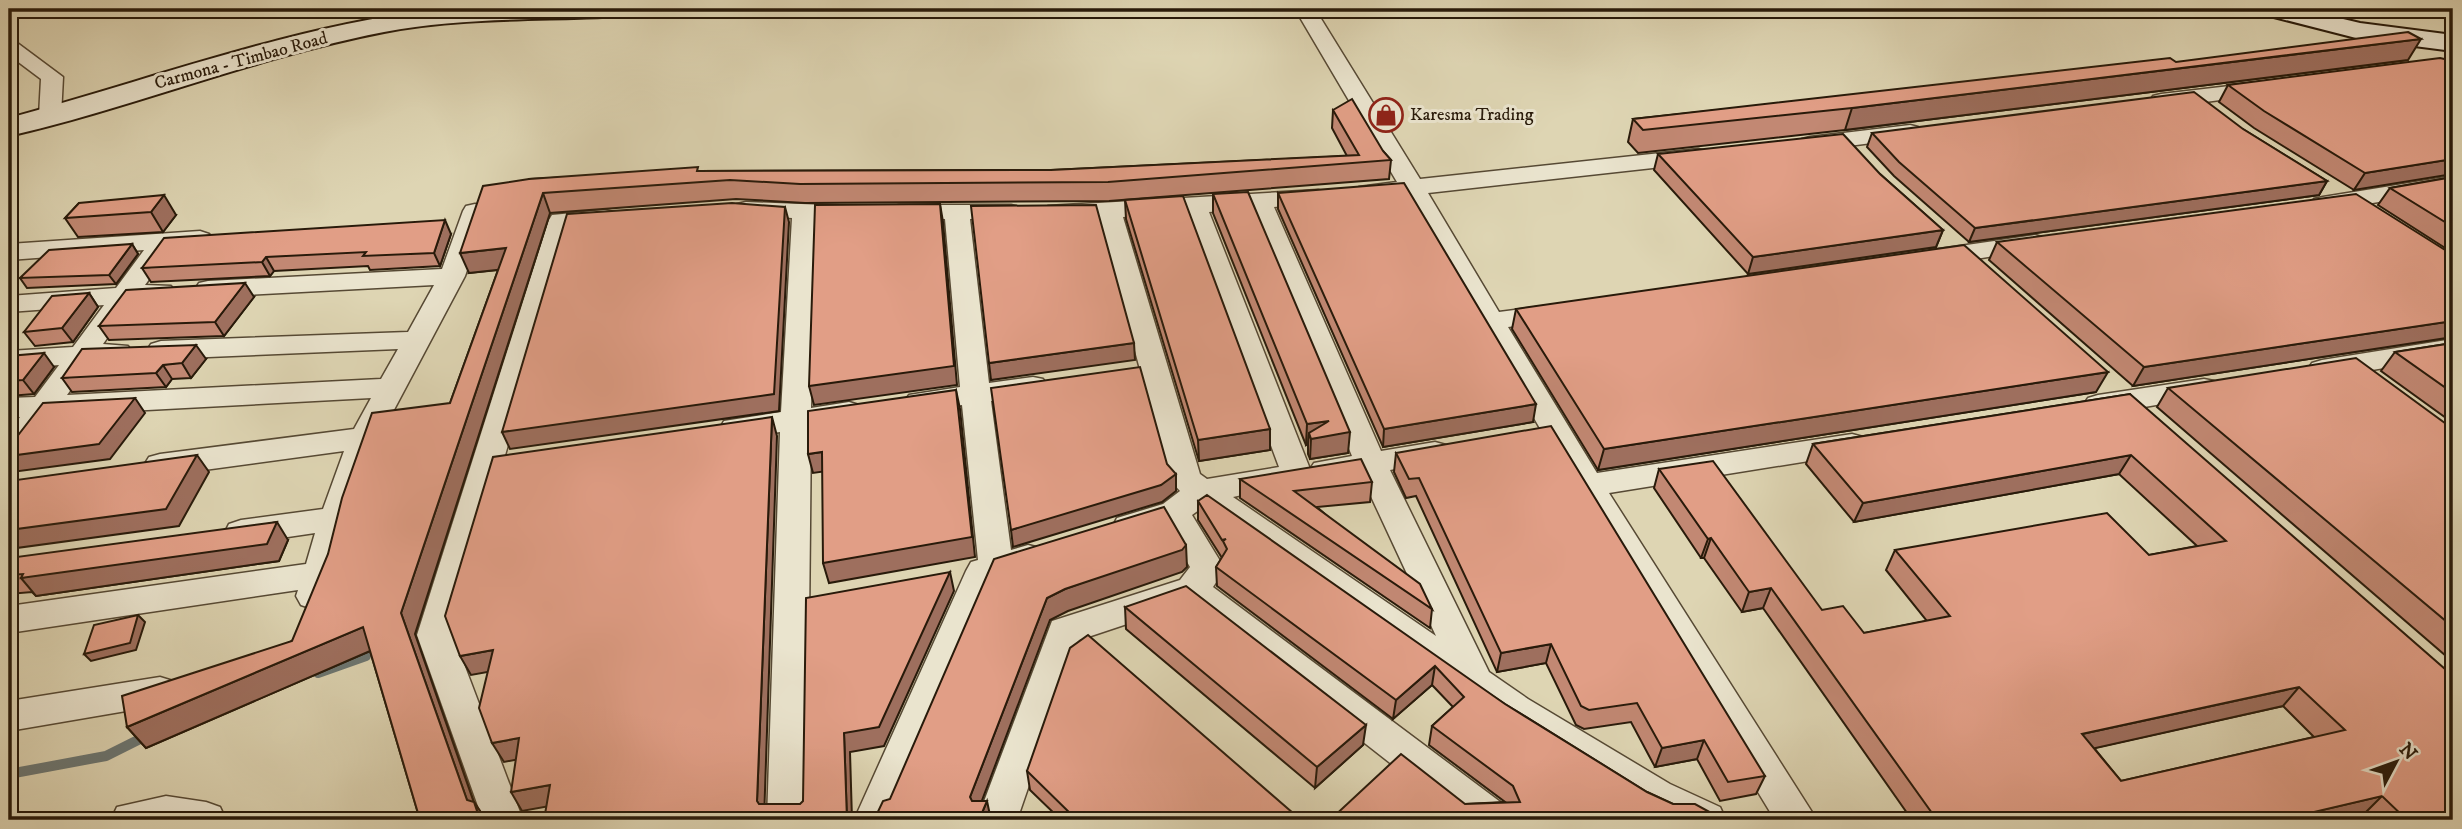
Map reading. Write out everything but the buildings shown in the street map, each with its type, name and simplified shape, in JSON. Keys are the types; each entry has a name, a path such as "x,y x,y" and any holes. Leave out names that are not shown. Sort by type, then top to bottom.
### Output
{"main road":[{"name":"Carmona - Timbao Road","path":"9,127 297,44 383,16 602,9"},
{"path":"2271,9 2360,31 2453,43"}],"street":[{"path":"1306,9 1415,187 1491,321 1542,433 1588,485 1797,820"},
{"path":"9,46 52,77 50,116"},
{"path":"2140,104 2289,85"},
{"path":"2194,97 2225,120"},
{"path":"1790,146 1938,128"},
{"path":"1845,140 1868,166"},
{"path":"725,210 805,213 1109,211 1415,187 1722,153"},
{"path":"2318,181 2381,220"},
{"path":"2295,208 2453,184"},
{"path":"1259,201 1371,463 1475,682"},
{"path":"1194,205 1297,475"},
{"path":"1109,211 1142,371 1186,480 1516,710 1656,796 1706,820"},
{"path":"874,820 989,569 957,212"},
{"path":"787,820 806,603 796,419 805,213"},
{"path":"503,820 435,635 500,463 561,220 624,216"},
{"path":"302,625 322,574 336,519 364,438 452,276 463,220"},
{"path":"1934,228 1991,279"},
{"path":"9,252 230,237"},
{"path":"1909,261 2054,240"},
{"path":"9,454 164,241"},
{"path":"9,304 124,294 452,276"},
{"path":"1491,321 1573,310"},
{"path":"9,360 83,354 419,340"},
{"path":"2296,374 2453,348"},
{"path":"2349,365 2381,388"},
{"path":"2096,375 2157,428"},
{"path":"702,433 1065,382"},
{"path":"2072,409 2236,383"},
{"path":"9,408 393,388"},
{"path":"132,469 364,438"},
{"path":"1588,485 1885,439"},
{"path":"1097,536 1174,512 1203,491 1462,448"},
{"path":"997,820 1064,631 1192,589 1208,569 1174,512"},
{"path":"213,536 336,519"},
{"path":"942,578 989,569 1059,547"},
{"path":"9,621 322,574"},
{"path":"1192,589 1493,820"},
{"path":"9,716 154,694 192,682"},
{"path":"131,820 166,814 206,820"}],"waterway":[{"path":"318,673 366,656"},
{"path":"9,774 106,756 148,735"}],"place":[{"name":"Karesma Trading","path":"1386,115"}]}
